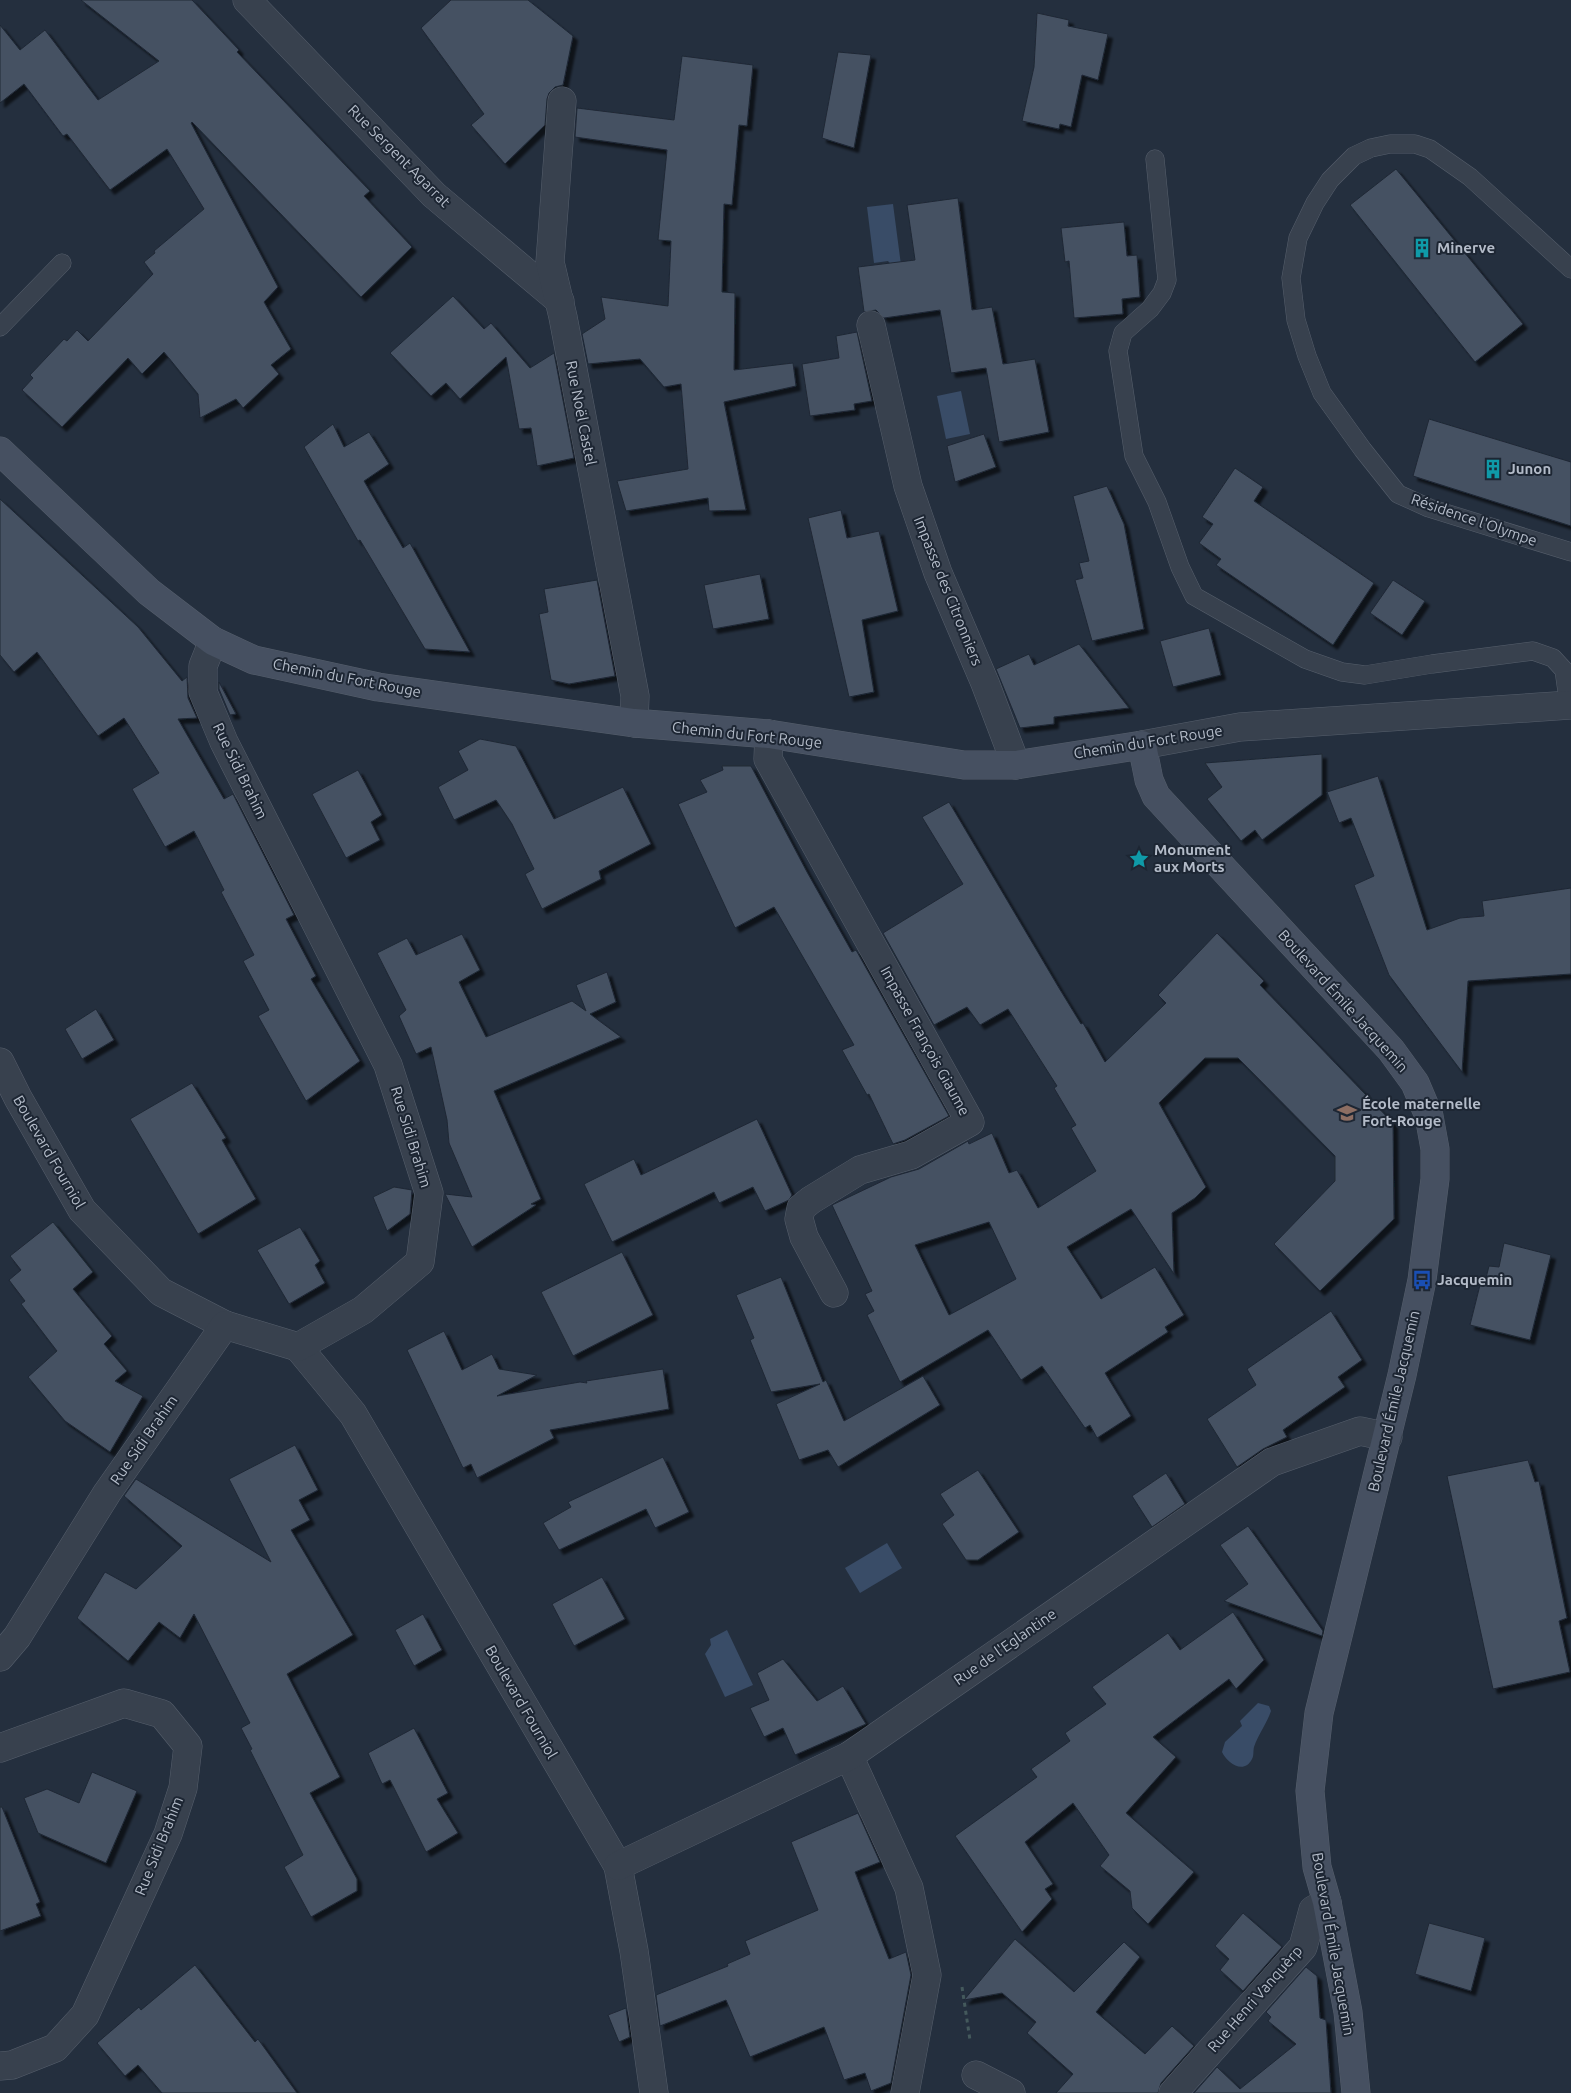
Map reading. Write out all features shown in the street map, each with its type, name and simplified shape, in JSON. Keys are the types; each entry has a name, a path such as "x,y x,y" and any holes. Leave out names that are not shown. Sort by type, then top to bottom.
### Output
{"main road":[{"name":"Chemin du Fort Rouge","path":"0,451 149,592 213,640 254,660 378,687 634,723 770,734 964,764 1016,765 1142,745"},
{"name":"Boulevard Émile Jacquemin","path":"1142,745 1149,780 1156,796 1391,1050 1415,1083 1429,1116 1435,1149 1435,1179 1422,1280 1388,1437 1318,1712 1310,1791 1317,1867 1327,1902 1348,2012 1356,2093"}],"street":[{"name":"Rue Sergent Agarrat","path":"247,0 434,195 560,301"},
{"name":"Rue Noël Castel","path":"562,102 550,262 560,301 634,696 634,723"},
{"name":"Impasse des Citronniers","path":"871,325 908,486 938,573 985,683 1016,765"},
{"name":"Rue Sidi Brahim","path":"213,640 203,666 203,692 224,742 388,1065 429,1193 420,1262 362,1310 298,1347"},
{"name":"Chemin du Fort Rouge","path":"1142,745 1240,727 1570,705"},
{"name":"Impasse François Giaume","path":"770,734 768,759 970,1122 911,1156 860,1170 801,1208 799,1219 804,1237 834,1293"},
{"name":"Boulevard Fourniol","path":"0,1062 18,1098 82,1210 161,1292 225,1325"},
{"name":"Rue Sidi Brahim","path":"0,1657 17,1637 107,1493 225,1325"},
{"path":"225,1325 298,1347"},
{"name":"Boulevard Fourniol","path":"298,1347 353,1414 618,1866 634,1951 654,2093"},
{"name":"Rue de l'Eglantine","path":"618,1866 849,1756 1272,1462 1360,1431 1388,1437"},
{"name":"Rue Sidi Brahim","path":"0,1748 124,1703 162,1714 188,1746 183,1788 168,1834 85,2014 55,2048 12,2065 0,2066"},
{"path":"849,1756 909,1888 927,1975 905,2093"},
{"name":"Rue Henri Vanquèrp","path":"1173,2093 1303,1947 1313,1910 1327,1902"},
{"path":"976,2075 1011,2093"}],"lane":[{"name":"Résidence l'Olympe","path":"1571,269 1470,177 1430,149 1415,144 1390,144 1371,148 1354,156 1330,180 1315,203 1298,238 1291,278 1296,320 1307,356 1322,393 1363,450 1398,494 1428,508 1571,552"},
{"path":"1154,159 1167,280 1162,293 1150,309 1123,333 1118,351 1134,456 1157,502 1180,567 1194,596 1305,659 1342,672 1365,675 1432,664 1533,652 1554,658 1564,670 1570,705"},
{"path":"0,326 62,263"}],"water":[{"path":"893,204 901,265 893,267 888,261 874,263 867,207"},
{"path":"961,391 970,434 946,439 937,396"},
{"path":"887,1543 902,1568 860,1593 845,1568"},
{"path":"727,1630 753,1685 725,1697 705,1654 711,1645 710,1639"},
{"path":"1258,1703 1269,1706 1271,1711 1256,1742 1249,1764 1240,1767 1236,1766 1222,1752 1225,1742 1242,1726 1240,1721"}],"building":[{"path":"81,0 192,0 239,50 237,52 370,191 364,196 412,247 361,297 192,122 278,287 264,302 291,349 271,365 279,374 243,408 236,399 200,418 198,394 164,352 142,374 128,358 62,427 22,390 33,378 30,375 64,339 67,341 77,330 88,341 153,274 144,262 155,253 154,251 204,209 167,149 110,190 67,134 63,136 24,84 0,103 0,25 20,50 45,30 98,100 159,61"},
{"path":"451,0 528,0 573,36 563,85 555,87 549,93 547,99 545,125 505,164 471,125 484,114 421,28"},
{"path":"1037,13 1069,20 1068,26 1108,34 1098,80 1082,75 1071,127 1060,124 1059,129 1022,121 1034,67"},
{"path":"838,52 871,55 854,148 822,138"},
{"path":"682,56 753,65 747,126 739,125 732,205 724,204 722,292 735,293 734,370 793,363 796,386 724,402 746,510 709,511 708,498 626,511 617,481 688,469 681,384 664,387 640,359 588,364 582,334 605,319 601,297 668,306 671,241 658,240 667,150 575,137 577,108 674,120"},
{"name":"Minerve","path":"1396,169 1523,324 1475,362 1350,205"},
{"path":"958,198 972,310 992,307 1003,364 1035,359 1049,432 999,442 986,368 951,373 940,310 884,318 876,310 864,312 858,267 915,260 907,205"},
{"path":"1124,222 1127,256 1137,255 1140,297 1122,299 1123,314 1074,318 1069,261 1065,262 1061,228"},
{"path":"453,296 484,329 491,323 530,368 554,353 574,458 537,466 531,428 519,429 506,357 460,399 446,383 431,396 390,353"},
{"path":"857,332 872,401 854,404 855,410 810,416 802,364 839,358 836,336"},
{"name":"Junon","path":"1429,419 1571,462 1571,526 1413,476"},
{"path":"333,424 344,447 369,432 389,464 364,481 403,548 410,543 470,652 425,649 360,540 358,541 304,447"},
{"path":"984,434 996,467 955,482 947,446"},
{"path":"1235,468 1263,487 1254,501 1374,583 1333,645 1216,565 1221,559 1199,543 1213,524 1202,517"},
{"path":"1107,486 1124,524 1144,629 1092,641 1075,580 1083,578 1079,563 1089,561 1073,496"},
{"path":"0,499 138,627 182,681 187,677 188,698 197,718 178,719 224,799 233,794 294,915 286,919 316,976 311,979 360,1061 306,1101 258,1016 269,1010 243,961 254,955 221,892 224,890 194,831 165,847 132,789 159,773 124,718 98,736 37,652 14,672 0,655"},
{"path":"841,510 847,538 879,531 898,611 862,620 874,692 849,697 808,518"},
{"path":"760,574 769,619 713,629 704,585"},
{"path":"597,580 615,676 569,684 551,680 539,614 548,612 544,589"},
{"path":"1393,580 1425,601 1402,635 1370,613"},
{"path":"1209,628 1221,675 1173,687 1160,641"},
{"path":"1079,644 1129,708 1054,717 1054,724 1020,728 996,669 1029,654 1034,665"},
{"path":"219,682 236,714 230,715 219,689"},
{"path":"480,739 516,746 554,819 623,787 651,844 599,871 601,879 542,909 525,874 534,869 512,824 496,800 454,820 438,787 468,770 458,751"},
{"path":"1322,754 1322,795 1262,840 1255,830 1241,841 1207,799 1222,787 1205,763"},
{"path":"722,766 751,766 852,952 856,950 949,1116 905,1140 893,1144 869,1094 867,1095 842,1050 854,1045 774,907 735,928 678,804 707,792 700,780 723,770"},
{"path":"358,770 382,815 371,822 380,840 346,858 312,794"},
{"path":"1378,776 1427,930 1460,918 1484,916 1482,901 1571,888 1571,974 1468,981 1462,1072 1389,975 1354,885 1374,876 1351,818 1339,823 1327,792"},
{"path":"949,802 1105,1062 1166,1003 1158,995 1217,933 1264,981 1260,985 1393,1123 1394,1219 1320,1291 1274,1244 1335,1181 1335,1156 1238,1058 1205,1058 1159,1103 1206,1187 1195,1198 1172,1213 1174,1274 1131,1209 1067,1247 1101,1299 1155,1267 1184,1315 1165,1327 1168,1332 1105,1373 1131,1416 1097,1438 1090,1425 1085,1428 1042,1366 1021,1380 988,1330 900,1382 867,1315 874,1311 865,1294 872,1291 832,1205 891,1177 919,1169 968,1141 969,1144 992,1133 1009,1173 1017,1170 1038,1208 1096,1171 1071,1128 1076,1125 1054,1088 1057,1086 1008,1009 980,1025 967,1007 934,1025 883,933 963,884 922,817","holes":["989,1222 1016,1279 949,1315 915,1245"]},
{"path":"462,934 480,970 459,982 486,1037 572,1001 586,1011 576,985 607,972 616,1002 590,1014 621,1037 494,1091 541,1199 531,1204 536,1205 472,1247 445,1194 472,1197 449,1143 447,1120 431,1047 416,1054 399,1016 406,1010 377,953 407,938 416,955"},
{"path":"96,1009 114,1040 82,1059 65,1029"},
{"path":"192,1083 226,1138 222,1140 256,1199 198,1234 130,1119"},
{"path":"757,1119 792,1195 789,1200 765,1211 753,1187 719,1203 714,1192 612,1242 584,1184 634,1159 641,1175"},
{"path":"394,1187 412,1190 410,1214 387,1231 373,1197"},
{"path":"53,1222 93,1272 73,1289 112,1336 104,1344 127,1371 115,1381 143,1396 110,1452 65,1421 28,1377 57,1351 21,1304 25,1301 9,1280 21,1270 10,1256"},
{"path":"300,1227 320,1261 315,1265 325,1283 289,1304 257,1250"},
{"path":"1504,1243 1551,1255 1530,1340 1470,1325 1480,1285 1484,1286 1489,1266 1499,1267"},
{"path":"622,1252 653,1315 573,1356 541,1292"},
{"path":"781,1277 823,1382 826,1380 844,1421 923,1376 940,1405 838,1467 828,1450 799,1460 776,1404 820,1384 771,1392 750,1340 754,1338 736,1295"},
{"path":"1331,1311 1362,1360 1338,1377 1345,1387 1283,1430 1287,1437 1263,1449 1237,1467 1207,1419 1256,1385 1247,1369"},
{"path":"444,1331 462,1370 492,1354 499,1369 537,1375 497,1396 580,1382 587,1383 586,1381 663,1369 669,1409 550,1430 554,1438 477,1478 471,1464 463,1468 407,1350"},
{"path":"295,1445 318,1490 299,1500 310,1520 291,1530 353,1635 287,1674 340,1777 310,1793 357,1879 357,1891 311,1917 284,1867 303,1855 250,1750 252,1749 241,1728 250,1723 194,1614 180,1638 159,1622 128,1661 77,1618 105,1572 136,1589 182,1546 124,1496 136,1479 271,1562 229,1479"},
{"path":"663,1457 689,1512 655,1528 646,1509 559,1550 543,1523 571,1507 568,1502"},
{"path":"1528,1460 1535,1482 1539,1481 1567,1618 1559,1621 1570,1672 1493,1689 1447,1476"},
{"path":"978,1470 1019,1532 978,1560 966,1560 942,1524 954,1515 940,1494"},
{"path":"1166,1473 1185,1504 1152,1527 1132,1496"},
{"path":"1248,1526 1323,1631 1322,1636 1224,1601 1248,1584 1220,1545"},
{"path":"602,1577 625,1619 574,1646 552,1604"},
{"path":"1233,1612 1264,1660 1236,1689 1229,1679 1153,1737 1176,1757 1126,1813 1194,1872 1148,1924 1132,1908 1130,1891 1100,1866 1109,1855 1073,1803 1025,1842 1053,1884 1045,1889 1052,1899 1022,1932 955,1836 1037,1777 1031,1769 1070,1741 1065,1733 1106,1704 1092,1687 1168,1633 1180,1650"},
{"path":"423,1614 442,1650 414,1666 395,1630"},
{"path":"783,1659 817,1701 843,1686 866,1724 795,1755 783,1728 764,1737 750,1708 769,1700 757,1673"},
{"path":"414,1728 448,1793 437,1799 458,1833 426,1852 390,1780 382,1784 368,1753"},
{"path":"92,1772 137,1791 106,1863 38,1833 24,1798 47,1789 79,1803"},
{"path":"0,1807 2,1807 40,1902 36,1904 41,1916 0,1931"},
{"path":"858,1813 880,1862 855,1872 889,1959 906,1952 911,1975 891,2083 871,2091 865,2073 844,2080 824,2027 750,2057 726,2000 660,2026 656,1995 728,1966 727,1964 750,1954 745,1941 818,1910 791,1842"},
{"path":"1243,1913 1282,1947 1243,1991 1220,1970 1229,1959 1215,1946"},
{"path":"1429,1923 1485,1938 1471,1991 1415,1974"},
{"path":"1015,1939 1074,1992 1124,1942 1140,1957 1096,2012 1145,2054 1172,2026 1194,2046 1161,2083 1158,2093 1056,2093 1073,2074 1027,2033 1036,2022 1002,1993 964,2000"},
{"path":"195,1965 255,2042 258,2039 297,2093 162,2093 138,2065 125,2076 97,2043 139,2007 141,2010"},
{"path":"1306,1967 1317,1976 1320,2018 1326,2020 1331,2093 1194,2093 1217,2067 1240,2089 1296,2044 1268,2021 1271,2017 1266,2012"},
{"path":"626,2008 630,2037 619,2042 608,2015"}],"place":[{"name":"Minerve","path":"1422,248"},
{"name":"Junon","path":"1493,469"},
{"name":"Monument aux Morts","path":"1139,859"},
{"name":"École maternelle Fort-Rouge","path":"1347,1113"},
{"name":"Jacquemin","path":"1422,1280"}]}
